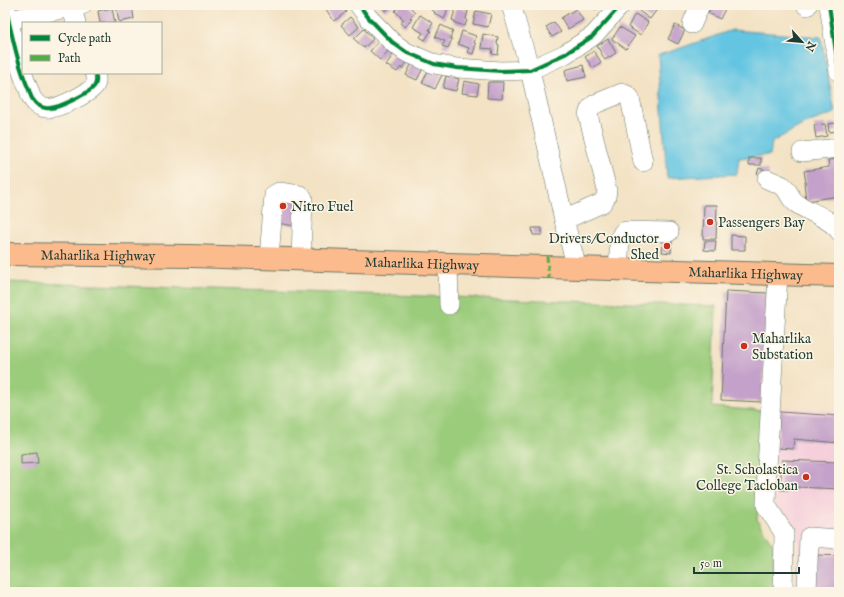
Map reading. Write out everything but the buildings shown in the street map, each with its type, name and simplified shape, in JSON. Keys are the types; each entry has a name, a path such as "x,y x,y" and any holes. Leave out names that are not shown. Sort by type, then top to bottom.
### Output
{"highway":[{"name":"Maharlika Highway","path":"5,254 269,258 839,276"}],"street":[{"path":"359,5 368,17 392,42 406,52 434,64 457,68 501,71 530,70 565,54 593,36 621,5"},
{"path":"510,5 530,70 564,220 578,268"},
{"path":"692,24 700,5"},
{"path":"829,5 839,72"},
{"path":"22,72 7,12 76,10"},
{"path":"23,74 34,101 41,106 49,108 58,107 91,91 96,84 95,74"},
{"path":"564,220 602,203 606,197 607,190 588,115 590,109 595,104 622,93 630,98 643,162"},
{"path":"802,152 839,148"},
{"path":"767,179 783,186 796,203 830,222 837,227 839,231"},
{"path":"269,258 274,196 279,192 300,195 303,198 301,259"},
{"path":"618,270 620,238 624,232 669,232"},
{"path":"448,264 449,305"},
{"path":"778,274 766,505 784,533 783,592"},
{"path":"807,592 809,537 839,539"}],"shaded area":[{"name":"St. Scholastica College Tacloban","path":"775,407 839,411 839,592 795,592 798,530 773,502"}],"green space":[{"path":"5,282 716,306 712,407 763,411 757,520 773,545 773,592 5,592"}],"water":[{"path":"732,30 821,37 835,113 804,124 772,142 770,155 739,158 737,174 667,178 658,55"}],"marked path":[{"path":"547,256 549,278"}],"cycle path":[{"path":"5,5 22,72"},
{"path":"359,5 368,17 392,42 406,52 434,64 457,68 501,71 530,70 565,54 593,36 621,5"},
{"path":"829,5 839,72"},
{"path":"23,74 33,100 41,107 46,108 67,103 88,92 95,85 95,74"}],"place":[{"name":"Nitro Fuel","path":"283,206"},
{"name":"Passengers Bay","path":"710,222"},
{"name":"Drivers/Conductor Shed","path":"667,246"},
{"name":"Maharlika Substation","path":"744,346"},
{"name":"St. Scholastica College Tacloban","path":"806,477"}]}
